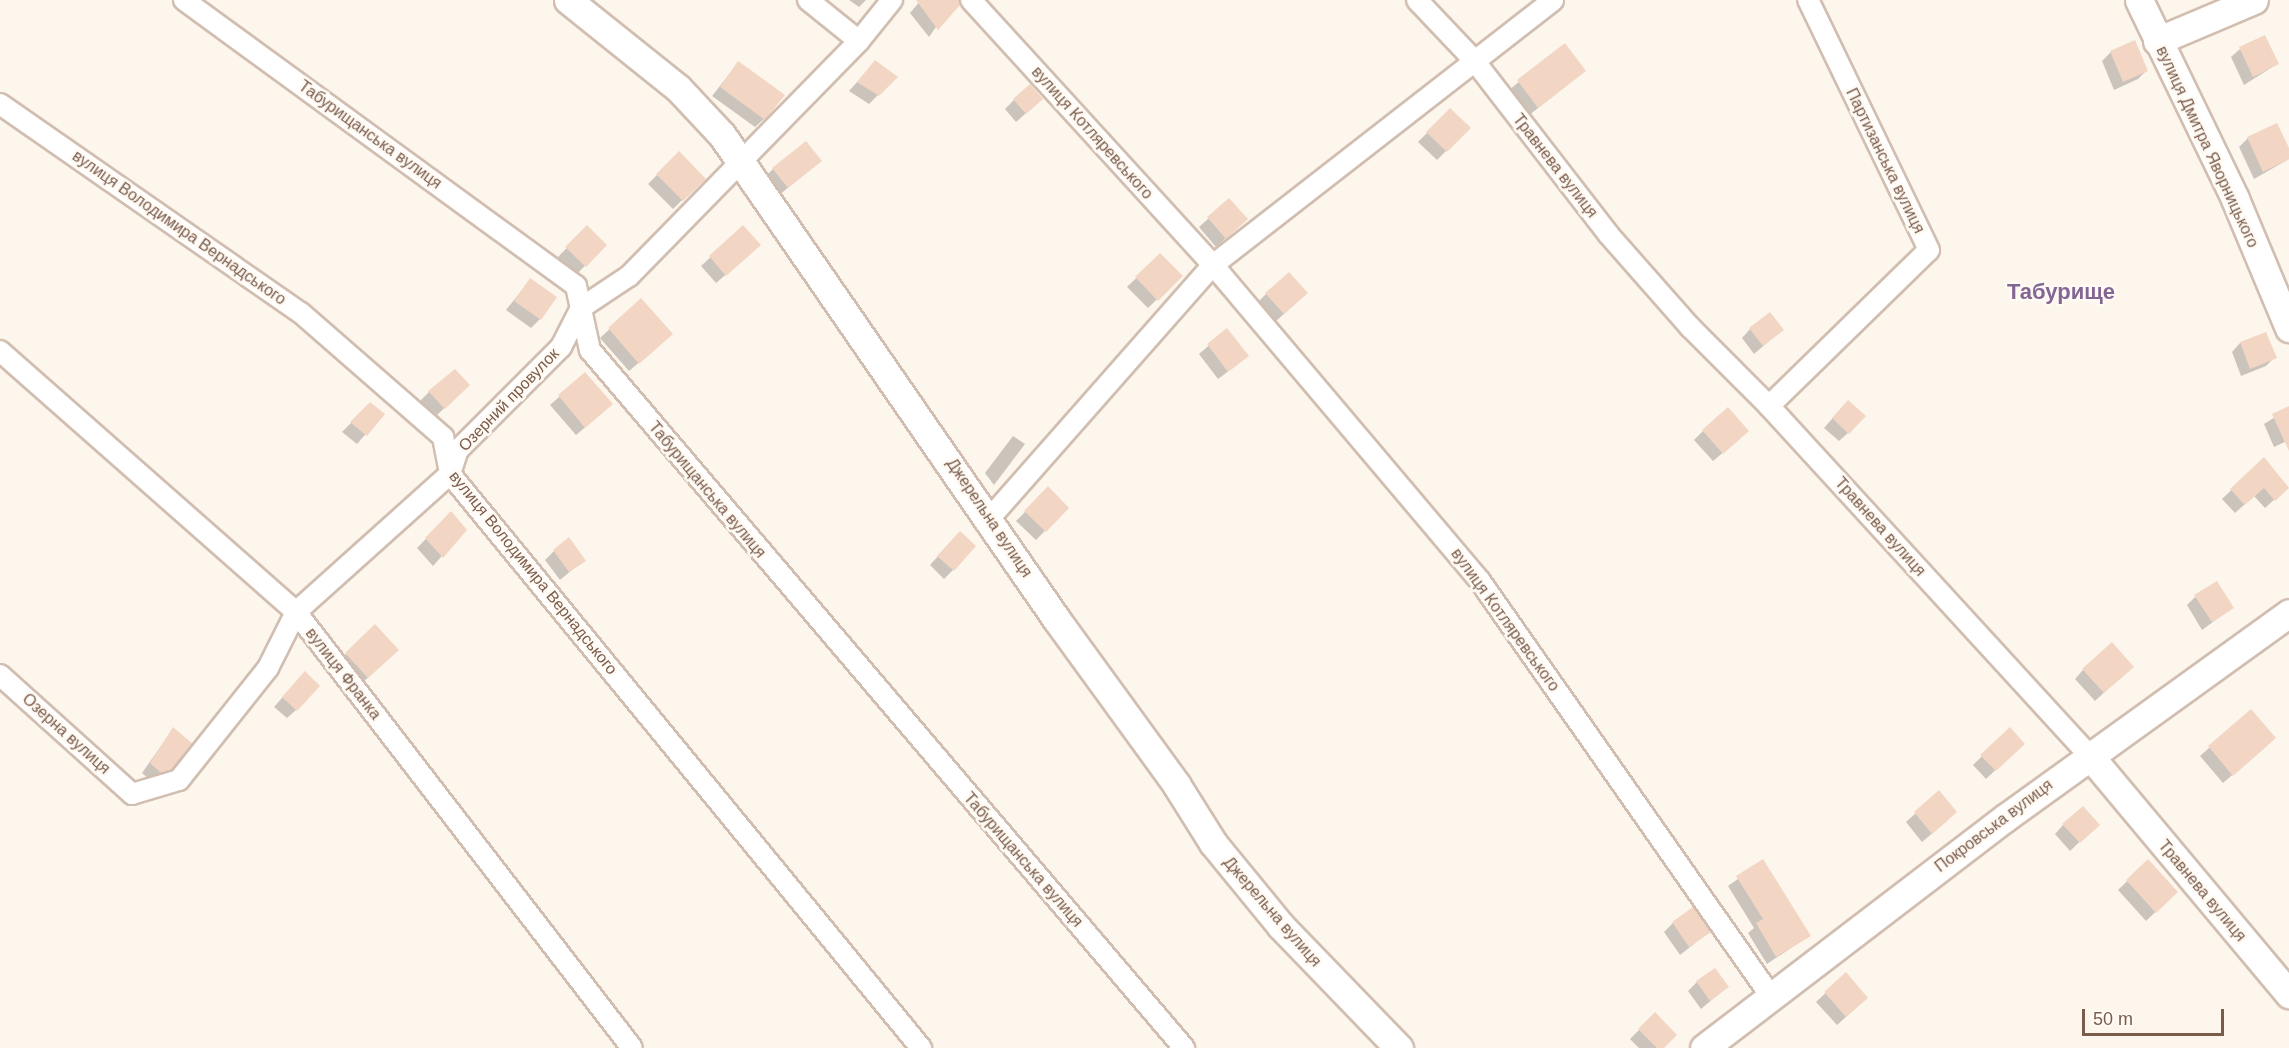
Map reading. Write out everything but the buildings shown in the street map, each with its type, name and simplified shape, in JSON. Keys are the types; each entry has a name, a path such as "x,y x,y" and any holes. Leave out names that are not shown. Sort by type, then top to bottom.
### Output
{"street":[{"name":"Табурищанська вулиця","path":"184,0 576,286 590,350 1184,1048"},
{"name":"Джерельна вулиця","path":"568,0 678,88 722,135 738,164 1176,784 1213,843 1281,926 1399,1048"},
{"path":"808,0 859,41"},
{"name":"Озерний провулок","path":"132,794 180,780 268,668 296,612 450,474 459,450 561,347 581,308 629,276 859,41 892,0"},
{"name":"вулиця Котляревського","path":"971,0 1213,266 1480,581 1770,995"},
{"name":"Травнева вулиця","path":"1418,0 1473,59 1609,235 1690,327 1769,406 2089,755 2289,994"},
{"path":"989,519 1213,266 1473,59 1553,0"},
{"name":"Партизанська вулиця","path":"1769,406 1929,250 1808,0"},
{"name":"вулиця Дмитра Яворницького","path":"2139,0 2235,199 2289,328"},
{"path":"2157,41 2254,0"},
{"name":"вулиця Володимира Вернадського","path":"0,104 301,312 443,437 450,474 921,1048"},
{"name":"вулиця Франка","path":"0,351 296,612 632,1048"},
{"name":"Покровська вулиця","path":"1704,1048 1770,995 2089,755 2289,613"},
{"name":"Озерна вулиця","path":"0,675 132,794"}],"district":[{"name":"Табурище","path":"2061,292"}]}
